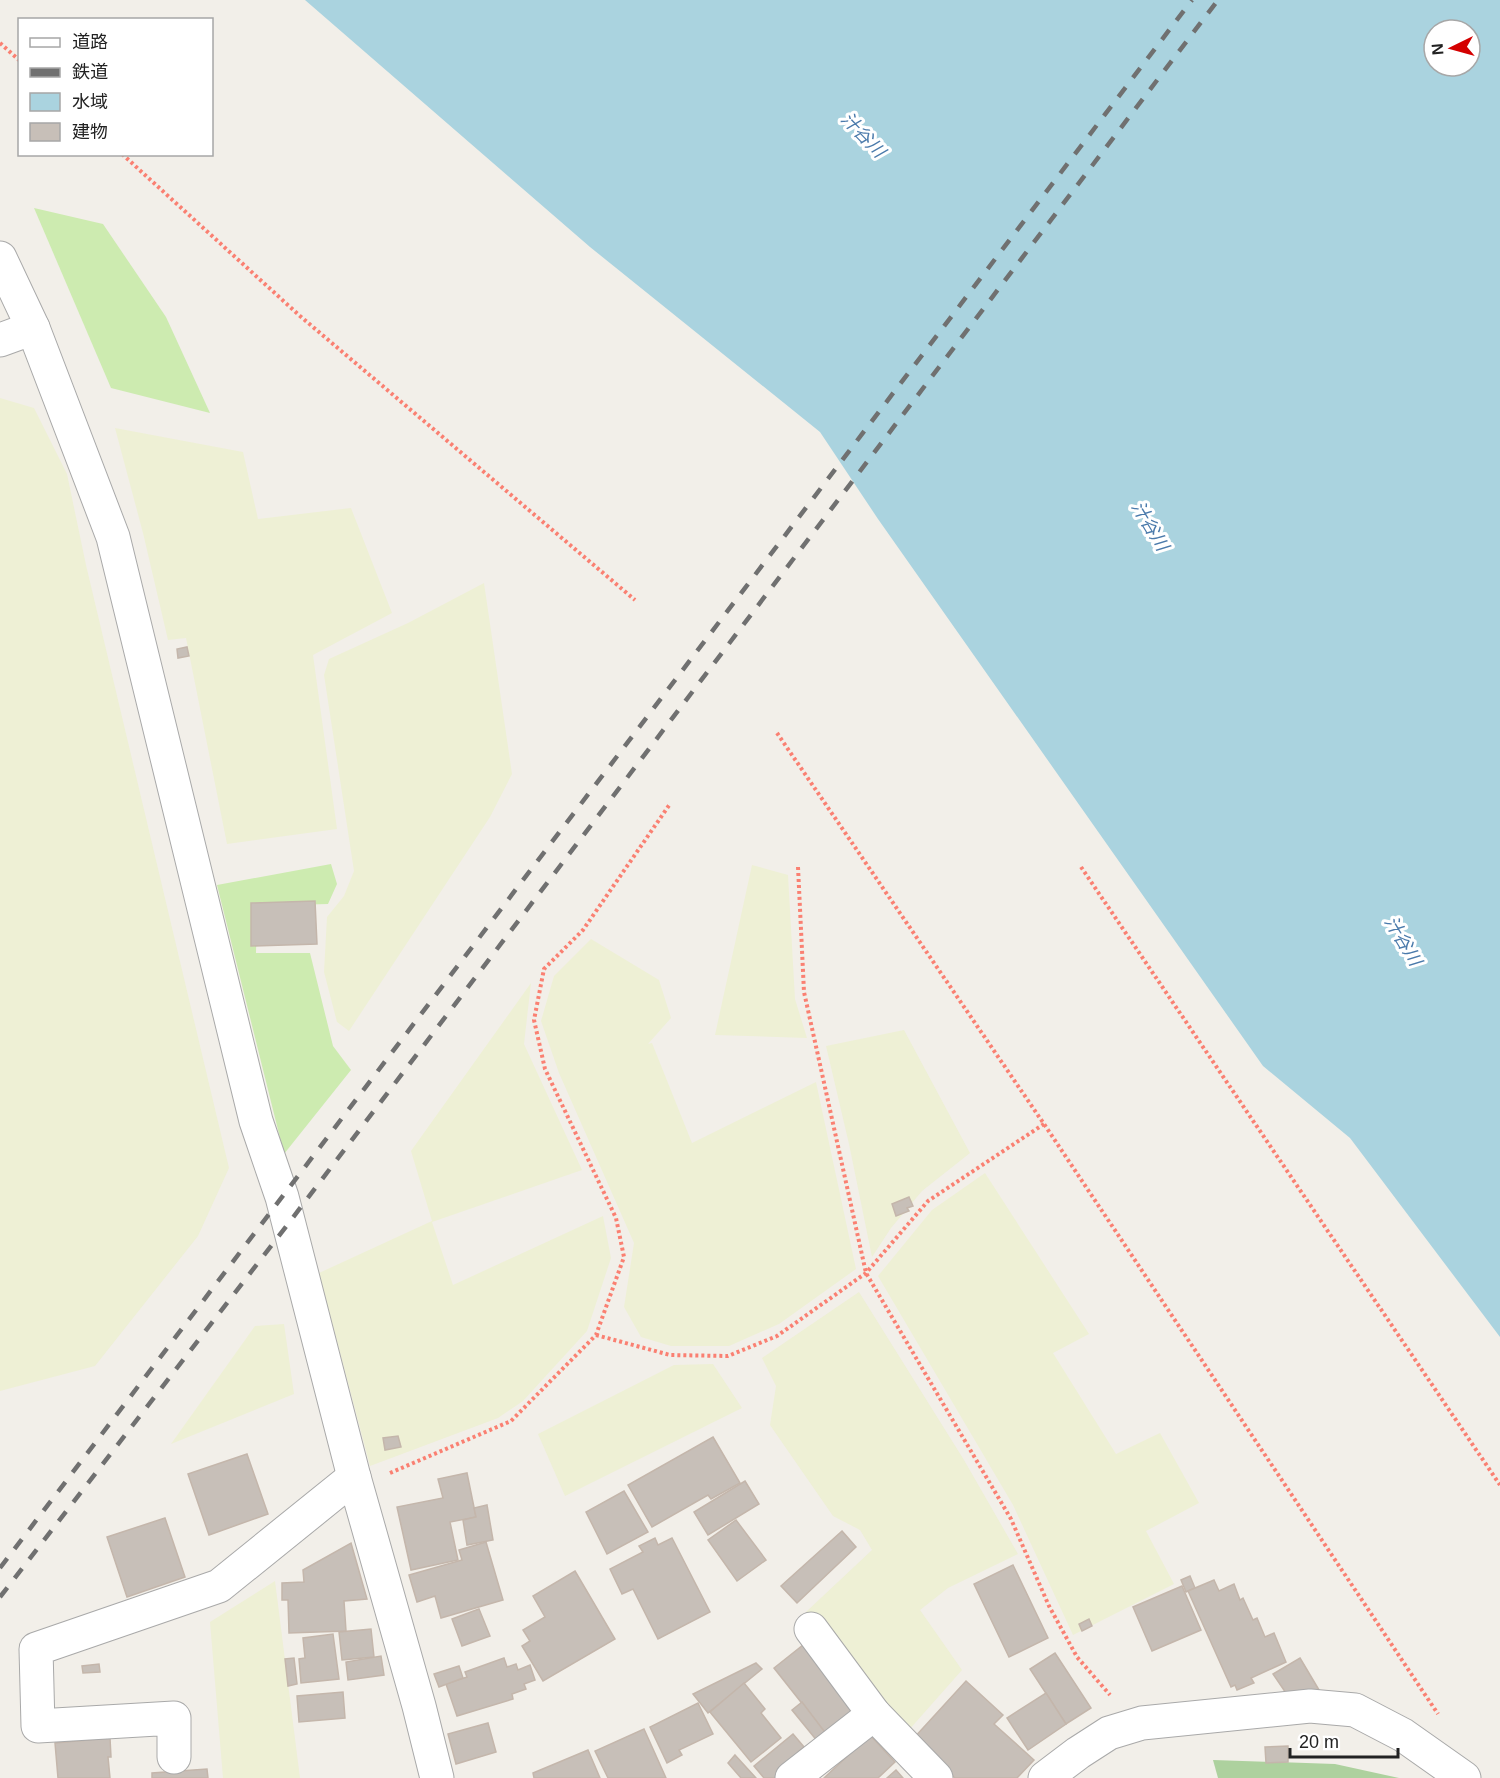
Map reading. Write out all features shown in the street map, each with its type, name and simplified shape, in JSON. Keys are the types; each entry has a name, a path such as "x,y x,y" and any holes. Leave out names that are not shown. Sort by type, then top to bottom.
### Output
{"street":[{"path":"0,258 33,328 114,537 256,1121 282,1197 354,1477 416,1695 437,1778"},
{"path":"0,340 33,328"},
{"path":"174,1757 174,1718 38,1726 36,1649 219,1586 354,1477"},
{"path":"811,1629 874,1714 936,1778"},
{"path":"1045,1778 1109,1733 1142,1723 1310,1706 1355,1710 1403,1735 1464,1778"},
{"path":"792,1778 874,1714"}],"path":[{"path":"0,43 18,59"},
{"path":"124,156 300,316 635,600"},
{"path":"777,733 1044,1124 1443,1722"},
{"path":"354,1477 382,1476 512,1421 596,1335 624,1257 616,1218 545,1069 534,1020 544,969 583,930 670,804"},
{"path":"798,867 804,992 866,1273 1011,1519 1048,1606 1077,1657 1104,1690 1142,1723"},
{"path":"1081,867 1500,1485"},
{"path":"596,1335 670,1355 728,1356 777,1336 866,1273 928,1201 1044,1124"}],"green space":[{"path":"34,208 103,224 166,317 210,413 111,388"},
{"path":"0,398 34,408 67,474 86,565 229,1168 198,1236 95,1366 0,1391"},
{"path":"115,428 243,452 258,519 351,508 392,613 313,655 337,829 227,844 186,638 168,640"},
{"path":"484,583 512,774 490,817 349,1031 337,1022 324,972 327,917 344,896 354,871 324,675 329,659 408,623"},
{"path":"331,864 337,884 328,904 257,906 256,953 310,953 333,1046 351,1070 284,1154 217,885"},
{"path":"752,865 788,875 795,999 807,1038 715,1035"},
{"path":"591,939 659,980 671,1018 648,1044 652,1043 692,1143 816,1082 856,1269 779,1324 729,1346 671,1346 641,1337 624,1307 634,1243 559,1073 541,1021 554,976"},
{"path":"531,983 524,1044 582,1170 432,1222 453,1285 603,1216 611,1258 587,1331 523,1401 498,1418 370,1466 319,1273 432,1221 411,1151"},
{"path":"904,1030 970,1153 922,1191 891,1228 872,1257 826,1046"},
{"path":"985,1173 1089,1334 1053,1353 1116,1454 1160,1433 1199,1503 1146,1531 1174,1584 1073,1635 1013,1505 878,1276 932,1210"},
{"path":"859,1292 964,1460 1018,1554 948,1588 920,1610 962,1670 908,1731 806,1612 872,1550 860,1530 833,1516 770,1425 776,1386 762,1358"},
{"path":"284,1324 294,1394 171,1444 255,1326"},
{"path":"713,1364 742,1408 565,1496 538,1434 674,1365"},
{"path":"275,1581 300,1778 223,1778 210,1622"},
{"path":"1213,1760 1335,1764 1399,1778 1218,1778"}],"water":[{"name":"汁谷川","path":"305,0 1500,0 1500,1337 1350,1138 1263,1066 878,519 820,432 590,247"}],"building":[{"path":"187,647 189,656 178,658 177,649"},
{"path":"315,901 317,944 251,946 251,903"},
{"path":"909,1197 913,1206 907,1208 909,1211 896,1216 892,1204"},
{"path":"398,1436 401,1447 385,1450 383,1438"},
{"path":"713,1437 740,1483 711,1499 708,1495 652,1527 628,1485"},
{"path":"247,1454 268,1514 209,1535 188,1474"},
{"path":"467,1473 476,1517 450,1522 458,1560 411,1570 397,1507 443,1498 438,1479"},
{"path":"745,1481 759,1504 708,1535 694,1512"},
{"path":"624,1491 648,1532 607,1554 586,1512"},
{"path":"487,1505 493,1540 467,1545 463,1520 476,1517 474,1508"},
{"path":"165,1518 185,1577 127,1597 107,1537"},
{"path":"736,1520 766,1560 737,1581 708,1540"},
{"path":"842,1531 856,1547 797,1603 781,1586"},
{"path":"655,1538 658,1545 672,1538 710,1612 658,1639 633,1589 622,1594 610,1569 643,1552 639,1546"},
{"path":"486,1542 503,1600 441,1618 435,1596 417,1602 409,1575 462,1560 459,1550"},
{"path":"351,1543 367,1599 344,1601 346,1631 289,1633 288,1600 282,1600 282,1583 304,1582 303,1570"},
{"path":"1013,1565 1048,1638 1009,1657 974,1584"},
{"path":"575,1571 615,1639 543,1681 522,1646 530,1641 523,1630 545,1617 533,1596"},
{"path":"1190,1576 1195,1588 1186,1592 1181,1580"},
{"path":"1214,1580 1219,1591 1234,1584 1240,1600 1243,1598 1253,1620 1257,1618 1265,1637 1274,1633 1286,1662 1251,1678 1254,1683 1237,1690 1235,1685 1231,1687 1188,1591"},
{"path":"1182,1586 1201,1630 1152,1651 1133,1607"},
{"path":"479,1609 490,1636 462,1646 452,1619"},
{"path":"1089,1619 1092,1626 1082,1631 1079,1624"},
{"path":"371,1629 374,1657 342,1660 339,1632"},
{"path":"333,1634 339,1679 301,1683 299,1659 305,1658 303,1638"},
{"path":"803,1645 859,1715 827,1735 774,1668"},
{"path":"1055,1653 1091,1708 1066,1724 1030,1669"},
{"path":"381,1656 384,1675 348,1680 346,1662"},
{"path":"294,1658 297,1684 288,1686 285,1659"},
{"path":"504,1658 507,1667 516,1664 518,1670 530,1665 535,1680 524,1684 526,1689 512,1694 513,1699 457,1716 446,1684 467,1677 465,1672"},
{"path":"1300,1658 1322,1695 1290,1699 1273,1674"},
{"path":"756,1663 762,1669 708,1713 693,1694"},
{"path":"99,1664 100,1672 83,1673 82,1666"},
{"path":"459,1666 463,1678 439,1687 434,1674"},
{"path":"966,1681 1003,1715 994,1724 1034,1760 1017,1778 955,1778 913,1739"},
{"path":"744,1683 765,1709 761,1713 781,1738 751,1762 710,1712"},
{"path":"343,1692 345,1718 299,1722 297,1696"},
{"path":"1046,1693 1066,1724 1028,1750 1007,1718"},
{"path":"802,1702 827,1735 818,1742 792,1710"},
{"path":"698,1703 713,1734 679,1750 682,1755 667,1763 650,1727"},
{"path":"488,1723 496,1752 456,1764 448,1734"},
{"path":"644,1729 666,1778 608,1778 595,1751"},
{"path":"793,1734 804,1747 798,1752 806,1760 784,1778 764,1778 754,1766"},
{"path":"870,1735 895,1762 878,1778 824,1778"},
{"path":"110,1738 111,1757 108,1757 110,1778 58,1778 55,1743"},
{"path":"1288,1746 1288,1762 1266,1763 1265,1747"},
{"path":"588,1750 600,1778 534,1778 533,1773"},
{"path":"735,1755 756,1778 741,1778 728,1763"},
{"path":"207,1769 208,1778 152,1778 152,1773"},
{"path":"896,1770 903,1778 887,1778"}],"railway":[{"path":"0,1568 1192,0"},
{"path":"0,1597 288,1224 1218,0"}]}
